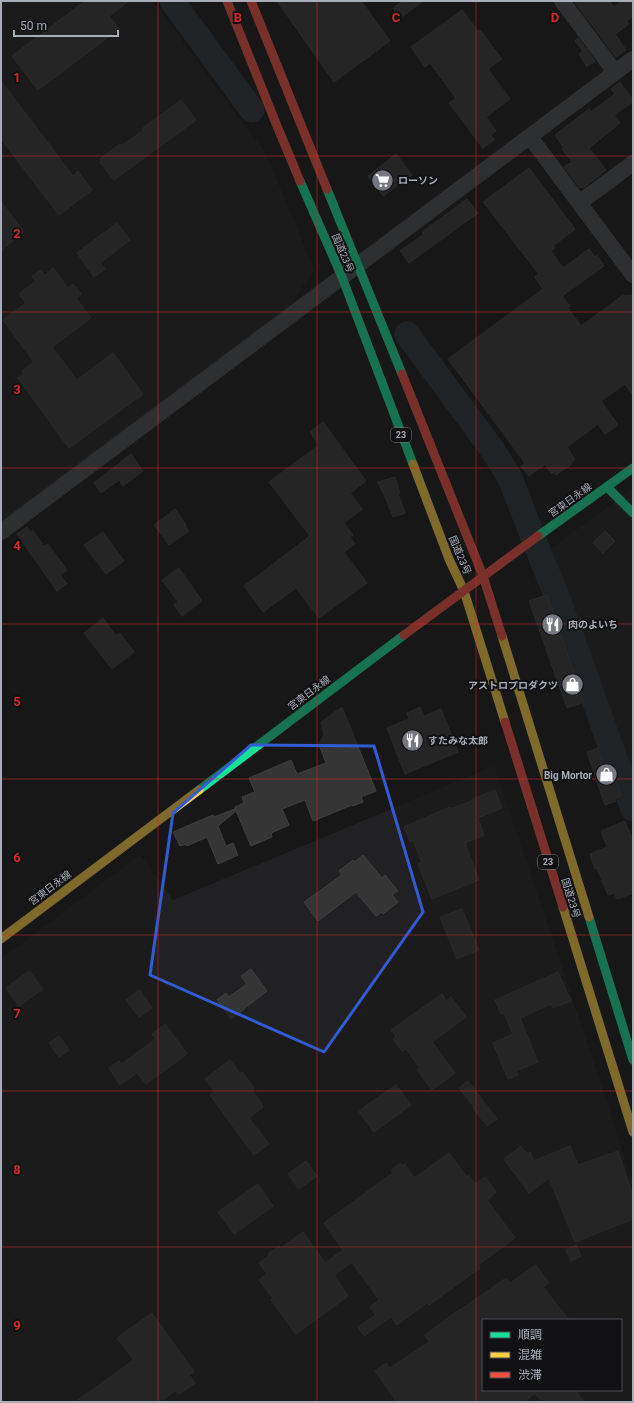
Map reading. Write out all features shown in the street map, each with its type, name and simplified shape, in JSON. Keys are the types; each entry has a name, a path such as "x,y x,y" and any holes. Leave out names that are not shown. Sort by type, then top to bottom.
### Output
{"main road":[{"name":"国道23号","path":"227,1 277,126 342,277 448,559 464,591 633,1132"},
{"name":"国道23号","path":"251,1 483,576 633,1060"},
{"name":"宮東日永線","path":"1,939 483,576 633,468"},
{"path":"607,487 633,513"}],"street":[{"path":"562,1 615,72"},
{"path":"1,532 633,59"},
{"path":"530,137 632,272"},
{"path":"579,203 633,163"}],"highlighted area":[{"path":"251,745 374,746 423,912 324,1052 150,975 173,813"}],"shaded area":[{"path":"1,1 153,1 266,154 314,270 287,310 1,523"},
{"path":"633,488 633,779 548,551"},
{"path":"494,766 601,1084 633,1185 633,1402 1,1402 1,959 140,855 173,900"}],"building":[{"path":"85,1 129,1 109,16 119,29 38,90 12,56"},
{"path":"277,1 361,1 390,41 334,82"},
{"path":"403,1 423,1 400,18 393,8"},
{"path":"574,1 609,1 614,7 622,1 633,1 633,16 626,21 629,24 615,34 626,50 616,57"},
{"path":"462,10 478,31 480,30 502,59 488,69 510,99 486,117 496,131 491,135 494,140 483,148 449,103 456,98 430,63 425,67 411,47"},
{"path":"578,38 595,61 587,67 579,54 583,51 575,41"},
{"path":"1,81 73,176 78,171 92,190 59,215 1,139"},
{"path":"620,82 633,102 614,115 620,123 589,148 606,170 583,188 580,188 564,167 572,162 562,149 564,148 555,135 589,109 591,112 615,94 611,89"},
{"path":"181,100 196,120 114,180 100,162 100,159 120,144 121,146 144,130 143,128"},
{"path":"396,154 412,175 383,196 368,176"},
{"path":"529,168 575,229 553,246 555,248 551,251 563,268 589,249 595,257 597,255 604,266 562,296 570,306 567,307 581,326 622,296 633,295 633,395 625,384 601,401 618,425 605,434 598,424 567,447 575,460 571,462 572,464 556,475 554,472 552,474 545,464 529,476 521,466 525,463 448,359 543,289 535,277 539,274 483,202"},
{"path":"467,199 478,213 409,263 400,251 424,234 422,232"},
{"path":"1,202 24,232 1,250"},
{"path":"117,223 130,240 100,263 105,269 94,277 77,253"},
{"path":"53,268 68,288 73,284 81,294 76,298 91,318 52,347 77,380 113,353 143,394 69,448 18,378 24,374 22,371 34,362 3,320 26,303 19,294 36,281 32,276 41,270 45,275"},
{"path":"323,422 366,481 350,493 362,509 344,523 353,535 350,537 355,544 344,552 367,583 319,618 296,588 263,612 244,586 310,536 269,482 319,445 310,432"},
{"path":"131,454 143,471 123,486 119,480 101,493 94,483"},
{"path":"395,477 400,493 398,494 405,513 393,517 378,482"},
{"path":"175,509 189,531 169,545 154,525"},
{"path":"27,527 31,532 33,531 44,546 48,544 67,570 60,575 67,584 57,591 17,534"},
{"path":"605,531 615,541 603,553 593,543"},
{"path":"103,532 124,561 106,574 84,545"},
{"path":"179,568 202,601 182,616 174,605 178,602 162,580"},
{"path":"547,595 584,702 567,708 529,601"},
{"path":"103,618 116,636 120,633 134,652 112,669 84,633"},
{"path":"342,707 376,791 361,797 363,802 313,821 305,800 282,809 289,825 271,833 272,837 251,846 236,811 218,826 226,846 233,843 238,855 218,864 207,837 187,846 186,844 180,846 173,832 213,815 214,817 235,809 235,807 244,803 242,797 255,792 249,778 291,760 297,774 326,763 319,745 324,734 321,722"},
{"path":"420,707 424,716 441,709 458,752 405,774 387,728 409,719 407,713"},
{"path":"598,748 611,782 616,780 621,796 615,798 616,801 605,805 587,752"},
{"path":"495,790 502,808 478,818 484,835 465,843 479,880 432,899 418,864 422,862 413,841 410,842 404,827 450,807 450,809 472,801 472,799"},
{"path":"625,821 633,841 633,893 617,899 614,893 608,895 597,868 595,869 590,854 607,847 601,831"},
{"path":"363,855 382,878 385,875 398,891 392,895 398,902 383,914 382,912 376,916 356,892 318,921 304,902 342,875 339,871 353,860 355,862"},
{"path":"462,909 479,950 457,959 440,917"},
{"path":"251,969 267,991 231,1019 217,1000 226,993 229,997 247,984 241,976"},
{"path":"29,971 43,989 19,1006 6,988"},
{"path":"558,972 571,1001 553,1008 551,1004 520,1018 538,1062 516,1071 518,1075 508,1079 493,1043 513,1034 504,1013 501,1014 495,1000"},
{"path":"140,990 152,1008 139,1017 126,1000"},
{"path":"442,994 446,1001 451,997 466,1017 432,1042 455,1073 432,1090 417,1070 420,1068 406,1049 402,1051 393,1039 396,1036 391,1030"},
{"path":"165,1024 187,1054 146,1084 137,1073 120,1085 109,1068 119,1061 121,1064 156,1039 152,1034"},
{"path":"59,1036 69,1050 59,1057 49,1043"},
{"path":"230,1060 240,1074 242,1072 254,1088 252,1090 263,1107 249,1118 269,1144 254,1155 210,1095 215,1092 205,1079"},
{"path":"468,1081 497,1119 487,1126 459,1088"},
{"path":"396,1085 411,1105 374,1132 359,1112"},
{"path":"521,1146 527,1154 530,1152 534,1161 570,1146 578,1165 618,1151 633,1196 633,1219 575,1242 549,1178 529,1193 504,1159"},
{"path":"449,1153 467,1177 469,1175 475,1184 485,1177 496,1192 487,1200 515,1238 478,1265 480,1268 429,1305 427,1303 397,1325 391,1317 364,1336 358,1327 376,1315 370,1307 379,1300 352,1262 334,1275 348,1296 296,1334 271,1300 273,1298 259,1280 267,1274 259,1263 279,1246 281,1248 303,1232 325,1263 343,1250 324,1223 393,1173 391,1171 400,1163 402,1166 405,1164 414,1178"},
{"path":"306,1161 317,1176 299,1189 288,1174"},
{"path":"258,1184 273,1206 234,1234 218,1212"},
{"path":"576,1245 581,1256 571,1261 566,1250"},
{"path":"536,1265 549,1283 543,1287 568,1319 482,1319 482,1391 576,1391 584,1402 542,1402 535,1393 524,1402 397,1402 375,1371 386,1363 390,1368 429,1342 425,1335 506,1278 510,1283"},
{"path":"152,1313 194,1372 189,1375 195,1383 179,1394 176,1390 160,1402 75,1402 134,1360 117,1338"}],"waterway":[{"path":"172,1 252,110"},
{"path":"407,334 492,449 510,478 555,591 633,809"}],"traffic: fast":[{"path":"300,181 342,277 413,464"},
{"path":"327,189 402,374"},
{"path":"538,536 633,468"},
{"path":"607,487 633,513"},
{"path":"199,790 404,635"},
{"path":"589,917 633,1060"}],"traffic: slow":[{"path":"413,464 449,559 464,591 505,722"},
{"path":"502,636 589,917"},
{"path":"1,939 199,790"},
{"path":"563,907 633,1132"}],"traffic: jam":[{"path":"227,1 300,181"},
{"path":"251,1 327,189"},
{"path":"402,374 483,576 502,636"},
{"path":"404,635 538,536"},
{"path":"505,722 563,907"}],"place":[{"name":"ローソン","path":"382,180"},
{"name":"肉のよいち","path":"552,624"},
{"name":"アストロプロダクツ","path":"573,685"},
{"name":"すたみな太郎","path":"413,740"},
{"name":"Big Mortor","path":"607,775"}]}
